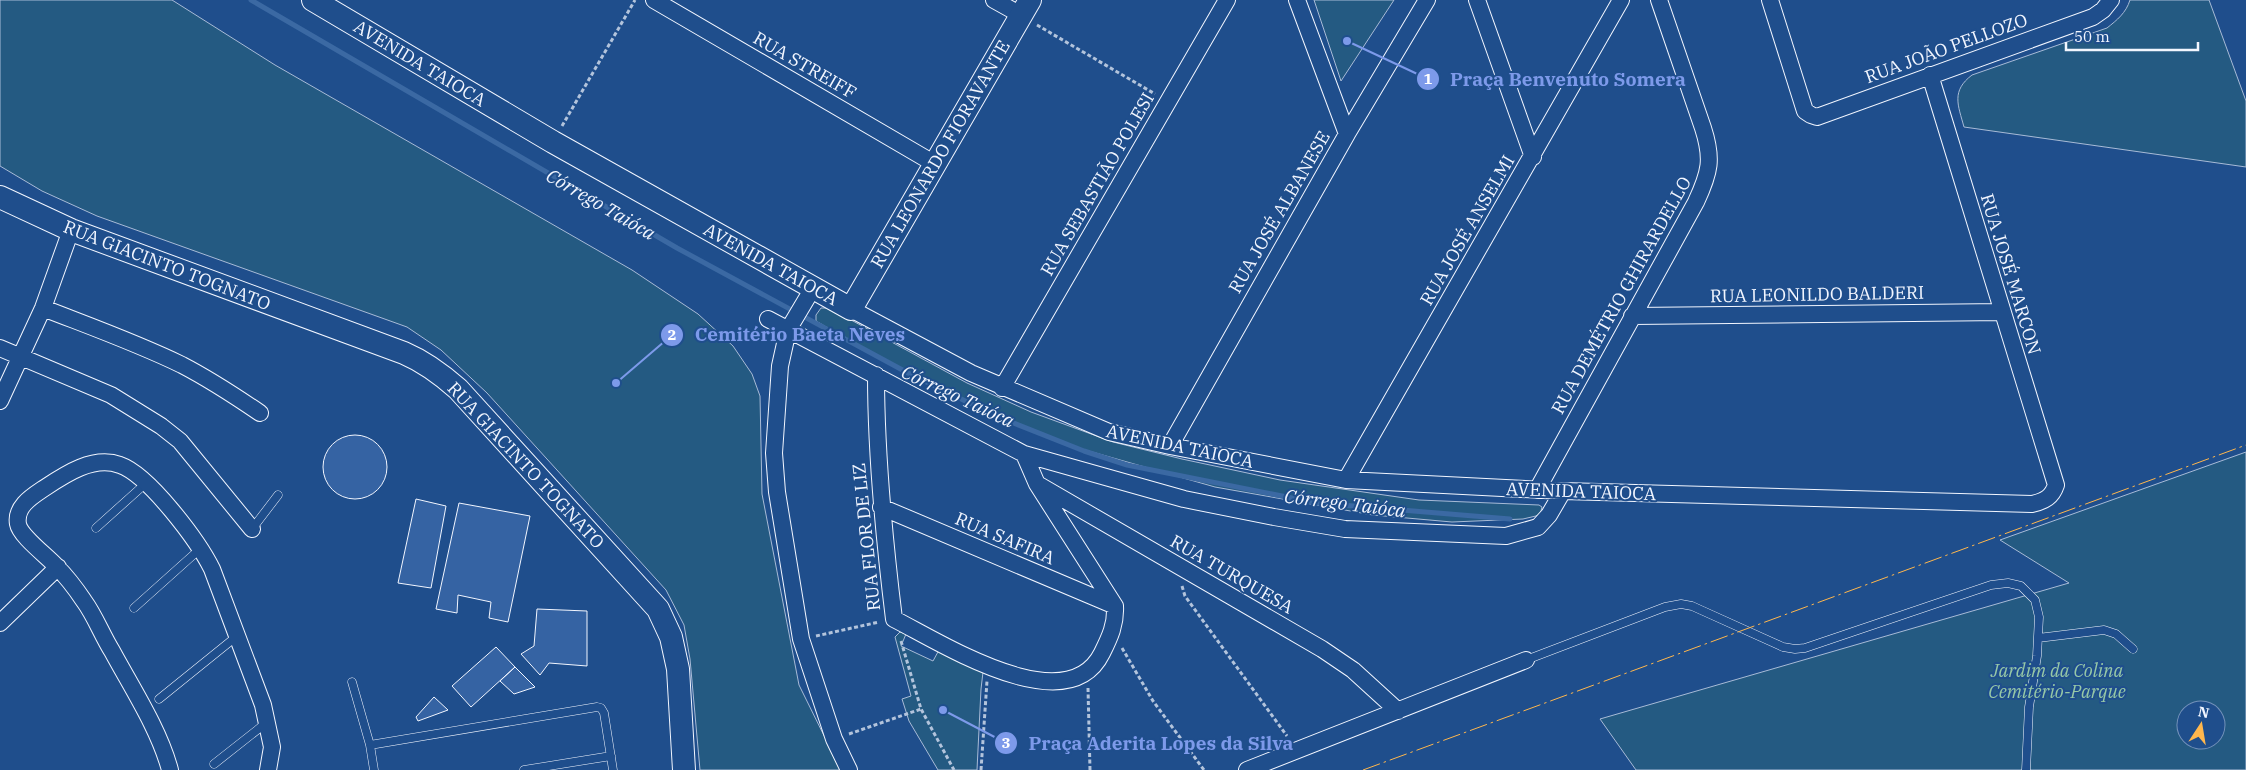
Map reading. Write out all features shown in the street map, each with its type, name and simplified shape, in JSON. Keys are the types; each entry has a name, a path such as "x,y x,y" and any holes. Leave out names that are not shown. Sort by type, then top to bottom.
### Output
{"street":[{"name":"AVENIDA TAIOCA","path":"312,0 808,295 851,309 1002,388 1109,432 1170,446 1346,480 1563,491 2032,504 2042,502 2052,494 2056,485"},
{"name":"RUA STREIFF","path":"654,0 935,164"},
{"path":"994,0 1025,8"},
{"name":"RUA SEBASTIÃO POLESI","path":"1002,388 1227,0"},
{"path":"1297,0 1347,134"},
{"name":"RUA JOSÉ ALBANESE","path":"1170,446 1347,134 1427,0"},
{"path":"1477,0 1533,157"},
{"name":"RUA JOSÉ ANSELMI","path":"1346,480 1533,157 1621,0"},
{"name":"RUA DEMÉTRIO GHIRARDELLO","path":"1537,490 1696,202 1706,182 1710,166 1709,148 1703,128 1659,0"},
{"name":"RUA JOÃO PELLOZO","path":"1770,0 1805,111 1817,116 2093,17 2103,10 2111,0"},
{"name":"RUA LEONARDO FIORAVANTE","path":"851,309 1025,8"},
{"name":"RUA JOSÉ MARCON","path":"1930,75 2056,485"},
{"name":"RUA GIACINTO TOGNATO","path":"0,197 71,230 404,353 421,360 452,383 658,609 671,637 678,669 684,770"},
{"path":"0,401 43,308 71,230"},
{"path":"808,295 791,324 780,366 774,453 777,492 801,639 834,739 849,770"},
{"path":"43,308 143,347 182,365 260,413"},
{"name":"RUA LEONILDO BALDERI","path":"1632,316 2002,312"},
{"path":"768,319 791,324 876,375 1024,454 1184,499 1274,517 1345,528 1506,536 1538,527 1549,515 1563,491"},
{"path":"0,348 111,395 161,426 180,441 252,529"},
{"name":"RUA FLOR DE LIZ","path":"876,375 876,426 880,507 894,619 990,667 1015,677 1038,682 1059,682 1088,670 1099,659 1112,632"},
{"path":"1024,454 1038,484 1114,606 1116,617 1112,632"},
{"path":"170,770 144,710 85,602 58,567 24,534 18,525 18,514 31,497 82,466 120,465 145,484 183,522 201,548 212,569 268,722 272,747 268,770"},
{"name":"RUA TURQUESA","path":"1038,484 1322,649 1353,670 1398,711"},
{"name":"RUA SAFIRA","path":"880,507 1114,606"},
{"path":"0,623 58,567"},
{"path":"1247,770 1526,660"}],"lane":[{"path":"96,528 145,484"},
{"path":"252,529 278,495"},
{"path":"134,608 201,548"},
{"path":"1526,660 1665,607 1681,604 1692,606 1783,647 1805,648 1991,585 2008,583 2021,586 2035,600 2039,617 2029,707 2026,770"},
{"path":"2038,638 2104,630 2116,634 2133,649"},
{"path":"159,699 237,636"},
{"path":"352,682 370,745 374,770"},
{"path":"370,745 597,707 601,708 604,713 613,770"},
{"path":"214,764 268,722"},
{"path":"524,770 611,756"}],"path":[{"path":"553,142 635,0"},
{"path":"1025,8 1168,102"},
{"path":"1177,565 1185,596 1298,751"},
{"path":"801,639 894,619 921,709 954,770"},
{"path":"1112,632 1153,702 1204,770"},
{"path":"981,770 985,690 990,667"},
{"path":"1088,670 1090,770"},
{"path":"834,739 921,709"}],"green space":[{"path":"0,0 172,0 275,65 632,270 698,314 733,346 752,374 760,396 762,494 799,685 841,770 700,770 690,659 684,625 666,590 487,393 441,350 407,327 97,216 42,191 0,166"},
{"path":"1314,0 1394,0 1341,81"},
{"path":"2130,0 2209,0 2246,101 2246,167 1964,127 1958,99 1961,87 1972,75 2107,28 2124,12"},
{"path":"821,308 829,308 967,383 1031,412 1113,442 1280,480 1419,500 1539,505 1542,507 1540,515 1523,519 1452,522 1373,515 1215,487 1071,446 977,408 886,362 816,321 816,315"},
{"name":"Jardim da Colina Cemitério-Parque","path":"2246,452 2246,770 1636,770 1600,719 2069,583 2000,540"},
{"path":"900,632 906,634 901,646 933,661 939,650 983,672 977,770 938,770 909,721 902,699 911,696 895,637"}],"building":[{"path":"349,435 361,435 378,444 385,455 387,467 385,479 378,490 361,499 349,499 337,494 328,485 323,473 323,461 328,449 337,440"},
{"path":"416,499 446,506 431,588 398,583"},
{"path":"459,503 530,516 508,622 489,618 491,602 458,595 457,613 436,609"},
{"path":"537,609 587,611 587,666 549,663 540,675 521,654 534,646"},
{"path":"496,647 515,667 471,707 452,686"},
{"path":"515,667 535,687 514,694 500,681"},
{"path":"434,697 448,710 418,721 416,717"}],"waterway":[{"name":"Córrego Taióca","path":"251,0 677,248 908,373 996,416 1084,451 1127,465 1317,503 1510,519"}],"power":[{"path":"1363,770 2246,445"}],"place":[{"name":"Praça Benvenuto Somera","path":"1347,41"},
{"name":"Cemitério Baeta Neves","path":"616,383"},
{"name":"Praça Aderita Lopes da Silva","path":"943,710"}]}
